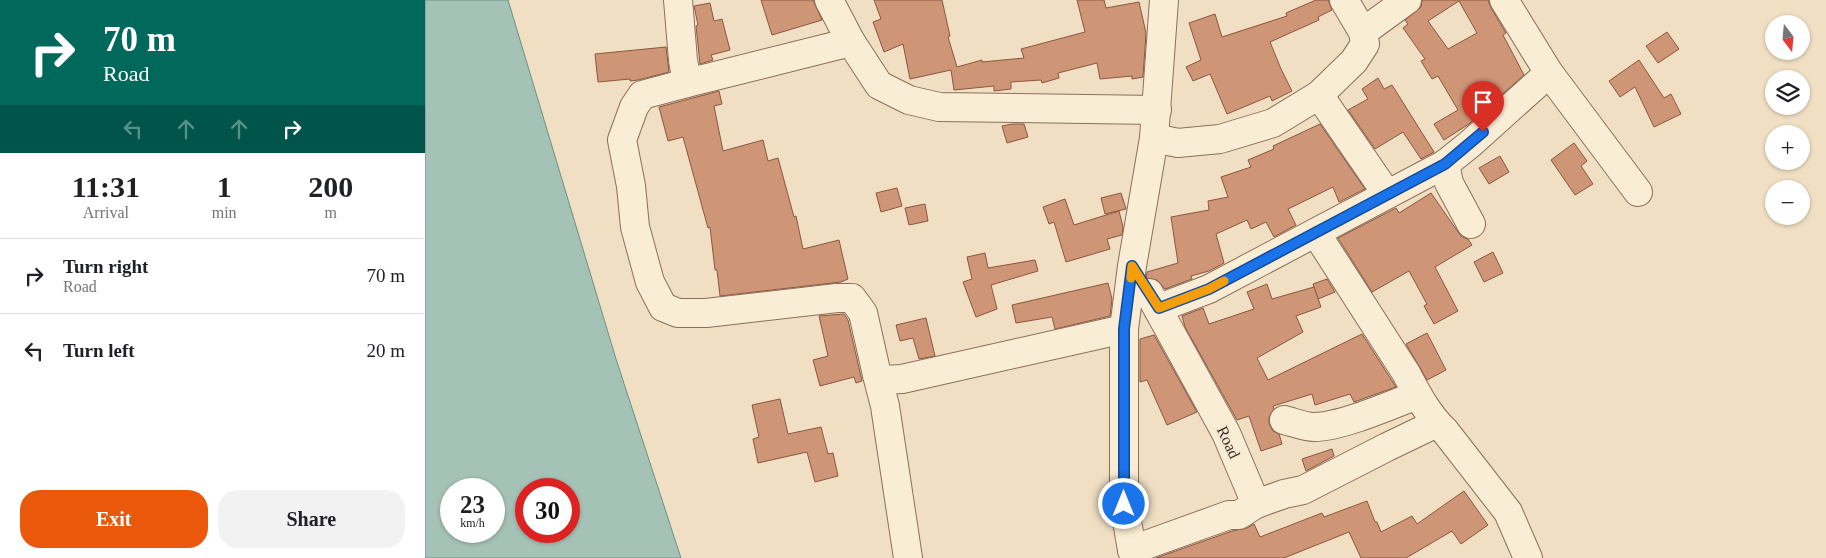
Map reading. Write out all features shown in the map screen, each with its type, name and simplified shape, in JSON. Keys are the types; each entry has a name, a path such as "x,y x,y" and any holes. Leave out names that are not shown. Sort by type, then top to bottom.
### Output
{"street":[{"path":"678,0 687,83"},
{"path":"829,0 851,42 879,85 909,100 939,107 1157,110"},
{"path":"1164,0 1154,138 1132,266 1124,329 1124,504 1134,554 1229,515 1239,515 1256,504 1284,494 1303,490 1437,423"},
{"path":"1154,138 1178,143 1220,139 1273,123 1319,95 1354,61 1365,44 1363,32 1344,0"},
{"path":"1363,32 1407,0"},
{"path":"1504,0 1549,73 1638,192"},
{"path":"851,42 642,95 634,107 622,140 631,186 635,226 650,282 663,307 678,313 706,313 837,298 852,298 863,312 885,406 908,558"},
{"path":"1159,308 1209,289 1445,164 1549,73"},
{"path":"1319,95 1387,194"},
{"path":"1445,164 1449,182 1471,224"},
{"path":"1316,234 1406,374 1417,395 1507,512 1528,558"},
{"name":"Road","path":"1132,266 1159,308 1226,433 1256,504"},
{"path":"877,375 884,380 902,379 1124,329"},
{"path":"1284,420 1313,427 1331,425 1417,395"}],"shaded area":[{"path":"425,0 508,0 616,359 681,558 425,558"}],"building":[{"path":"761,0 813,0 822,20 772,35"},
{"path":"874,0 942,0 950,36 948,37 957,67 982,60 982,62 1024,58 1021,49 1085,32 1077,0 1104,0 1106,8 1139,2 1146,33 1143,77 1132,79 1132,76 1100,79 1097,63 1058,73 1059,78 1042,83 1041,80 1011,82 1011,89 994,91 994,86 954,90 951,70 910,79 903,44 884,52 873,22 881,19"},
{"path":"1316,0 1328,0 1332,10 1318,17 1319,20 1270,42 1292,91 1272,101 1270,96 1227,114 1210,74 1193,81 1186,67 1201,60 1189,23 1215,14 1222,37 1287,16 1286,13"},
{"path":"1422,0 1488,0 1506,33 1503,35 1524,75 1469,124 1444,140 1434,124 1458,110 1438,76 1432,79 1421,61 1425,59 1403,28 1408,24 1405,20 1421,7","holes":["1459,1 1477,33 1448,49 1428,21"]},
{"path":"710,3 714,21 722,19 730,50 711,55 713,60 700,64 696,26 698,25 694,6"},
{"path":"1667,32 1679,49 1658,63 1646,46"},
{"path":"666,47 669,72 638,80 598,82 595,54"},
{"path":"1639,60 1664,98 1671,94 1681,114 1654,127 1635,87 1620,97 1609,81"},
{"path":"1378,78 1384,89 1392,85 1434,152 1421,159 1403,132 1375,149 1348,110 1368,99 1362,89"},
{"path":"719,91 722,104 714,106 723,151 763,140 768,161 778,158 794,217 796,216 803,249 839,240 848,279 841,282 720,296 710,227 708,228 683,137 668,141 659,107"},
{"path":"1024,124 1028,137 1007,143 1002,126"},
{"path":"1320,124 1365,189 1339,202 1333,187 1288,209 1296,225 1274,237 1266,222 1251,229 1247,220 1216,234 1224,263 1209,271 1191,276 1192,279 1165,289 1157,280 1146,278 1147,272 1178,263 1171,217 1209,210 1208,201 1228,197 1221,177 1251,167 1248,160 1274,149 1273,146"},
{"path":"1574,143 1587,161 1581,166 1593,184 1575,195 1551,160"},
{"path":"1500,156 1509,172 1489,184 1479,168"},
{"path":"897,188 902,206 881,212 876,193"},
{"path":"1121,193 1126,209 1105,214 1101,198"},
{"path":"1431,193 1458,232 1462,237 1468,239 1472,245 1435,267 1458,311 1434,324 1424,306 1427,304 1409,271 1372,292 1338,238 1396,208 1399,213"},
{"path":"1065,199 1074,225 1119,211 1123,227 1122,235 1107,239 1110,249 1066,262 1054,222 1049,224 1043,207"},
{"path":"925,204 928,221 909,225 905,208"},
{"path":"1493,252 1503,273 1484,282 1474,262"},
{"path":"985,253 988,268 1035,260 1038,271 991,285 997,309 976,317 963,282 972,279 967,257"},
{"path":"1327,279 1335,292 1318,299 1313,284"},
{"path":"1108,283 1112,299 1110,316 1055,329 1052,317 1016,323 1012,305"},
{"path":"1267,284 1272,299 1314,287 1321,307 1296,316 1303,332 1257,358 1268,380 1362,334 1396,387 1354,402 1350,394 1315,405 1312,394 1273,406 1274,409 1269,417 1269,424 1273,431 1279,434 1282,444 1261,451 1249,416 1237,420 1185,327 1182,316 1203,308 1209,324 1254,309 1247,292"},
{"path":"844,314 848,320 862,381 856,383 854,377 820,386 813,360 828,356 819,316"},
{"path":"926,318 935,356 919,359 913,338 900,341 896,325"},
{"path":"1427,333 1446,370 1427,380 1406,344"},
{"path":"1154,335 1197,412 1167,425 1147,380 1140,382 1140,339"},
{"path":"780,399 788,434 821,427 828,454 833,453 838,476 815,482 807,452 758,463 753,439 759,437 752,405"},
{"path":"1332,449 1334,456 1306,471 1302,459"},
{"path":"1464,491 1488,525 1461,544 1452,531 1406,558 1361,558 1349,532 1284,558 1156,558 1254,524 1260,537 1322,513 1324,517 1367,501 1381,532 1412,516 1417,524"}],"slow traffic":[{"path":"1131,278 1132,266 1159,308 1209,289 1224,281"}],"route":[{"path":"1124,504 1124,329 1132,266 1159,308 1209,289 1445,164 1483,132"}]}
